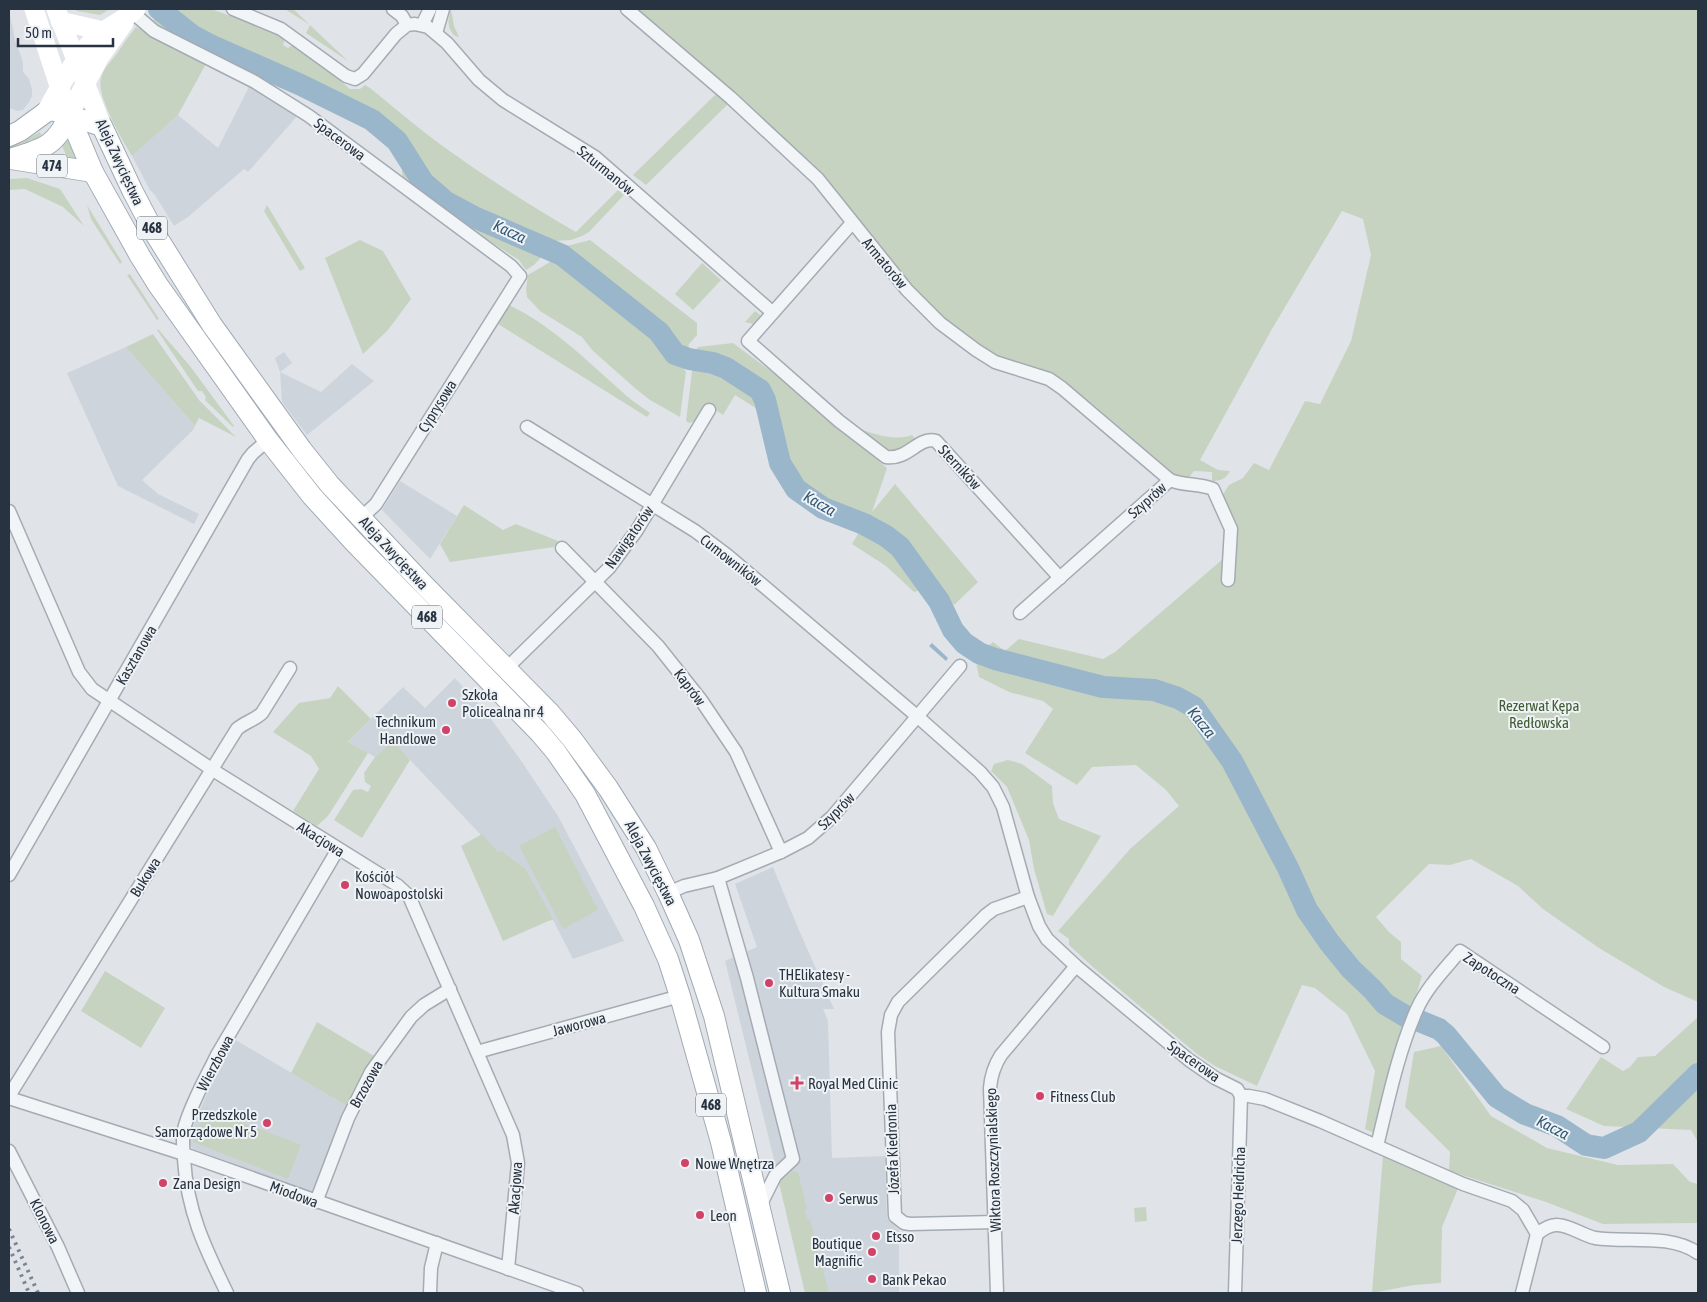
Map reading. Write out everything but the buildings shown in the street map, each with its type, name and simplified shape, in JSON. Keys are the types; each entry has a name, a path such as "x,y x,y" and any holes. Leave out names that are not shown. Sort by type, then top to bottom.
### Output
{"main road":[{"name":"Aleja Zwycięstwa","path":"34,9 59,88 93,172 158,285 268,440 312,496 354,542 540,733 556,752 585,794 660,939 680,996 722,1142 756,1293"},
{"path":"59,88 80,87 84,83 99,58 134,10"},
{"path":"46,112 75,61 104,31 134,10"},
{"name":"Aleja Zwycięstwa","path":"58,15 102,126 132,190 154,232 212,325 302,450 330,484 566,732 608,788 646,848 689,940 711,1008 780,1293"},
{"path":"58,15 104,31"},
{"name":"474","path":"10,159 27,154 53,142 63,129 84,83"},
{"path":"9,136 52,110 102,126"},
{"name":"474","path":"10,159 93,172"}],"street":[{"path":"233,9 281,29 346,76 356,79 363,74 396,34 407,25 402,16 393,9"},
{"path":"422,25 430,9"},
{"path":"436,33 443,9"},
{"name":"Armatorów","path":"626,9 686,58 786,148 818,180 907,290 940,323 976,350 996,362 1041,376 1062,388 1170,480"},
{"name":"Spacerowa","path":"134,10 154,32 255,82 309,116 511,266 520,276 510,292"},
{"name":"Szturmanów","path":"407,25 415,24 428,27 436,33 479,80 503,100 595,157 772,312"},
{"path":"772,312 852,223"},
{"name":"Cyprysowa","path":"361,518 376,504 510,292"},
{"name":"Sterników","path":"772,312 748,341 845,426 886,457 894,458 904,455 926,440 936,441 1060,578"},
{"name":"Nawigatorów","path":"507,668 620,554 709,410"},
{"name":"Cumowników","path":"527,426 695,531 727,555 918,717"},
{"name":"Kasztanowa","path":"9,875 248,459 268,440"},
{"name":"Szyprów","path":"1020,613 1170,480 1176,483 1205,486 1213,489 1231,529 1228,580"},
{"name":"Akacjowa","path":"9,511 79,672 92,689 212,769 396,885 409,896 513,1134 518,1162 508,1269"},
{"name":"Kaprów","path":"562,548 658,646 701,700 736,752 781,852"},
{"name":"Szyprów","path":"668,893 684,886 718,878 781,852 808,838 832,817 960,666"},
{"name":"Bukowa","path":"9,1097 236,729 257,718 262,713 290,668"},
{"name":"Spacerowa","path":"918,717 980,772 993,787 1003,807 1028,897 1039,926 1047,939 1076,966 1189,1060 1215,1078 1236,1089 1241,1096 1266,1099 1463,1184 1512,1201 1523,1210 1537,1234"},
{"name":"Wierzbowa","path":"227,1293 204,1247 185,1185 184,1130 204,1082 218,1055 338,849"},
{"path":"718,878 747,978 793,1159 775,1176 760,1206"},
{"name":"Józefa Kiedronia","path":"995,1222 910,1224 904,1223 896,1216 894,1210 889,1026 892,1012 898,1002 986,915 994,909 1028,897"},
{"name":"Zapotoczna","path":"1377,1146 1402,1053 1417,1009 1428,990 1460,951 1603,1047"},
{"name":"Wiktora Roszczynialskiego","path":"997,1293 991,1076 994,1065 1001,1055 1076,966"},
{"name":"Brzozowa","path":"316,1202 348,1118 371,1072 411,1017 424,1005 450,989"},
{"name":"Jaworowa","path":"477,1052 680,996"},
{"name":"Jerzego Heidricha","path":"1235,1293 1241,1096"},
{"name":"Miodowa","path":"9,1097 184,1154 577,1293"},
{"name":"Klonowa","path":"9,1151 58,1247 78,1293"},
{"path":"1522,1293 1537,1234 1548,1227 1559,1225 1593,1238 1650,1240 1678,1244 1698,1253"},
{"path":"430,1293 431,1268 437,1243"}],"shaded area":[{"path":"9,9 15,40 23,62 23,72 29,79 32,89 32,96 29,102 23,110 17,111 9,108"},
{"path":"250,85 299,114 248,172 244,169 188,217 174,226 150,190 132,156 178,115 218,148"},
{"path":"126,347 195,426 142,480 158,494 199,514 194,524 118,486 67,373"},
{"path":"284,352 292,363 280,372 275,358"},
{"path":"352,364 374,381 307,435 282,402 280,372 321,392"},
{"path":"400,481 457,516 430,559 382,510"},
{"path":"455,678 486,712 558,816 624,941 573,959 553,920 549,921 552,919 526,869 501,850 498,853 393,742 375,757 348,742 403,687 425,708"},
{"path":"773,867 834,1009 823,1009 828,1021 832,1158 885,1156 887,1218 899,1230 899,1293 807,1293 725,961 757,947 735,884"},
{"name":"Przedszkole Samorządowe Nr 5","path":"234,1039 347,1106 313,1193 193,1149 187,1141 222,1058"}],"green space":[{"path":"74,9 110,9 100,15"},
{"path":"164,9 211,9 267,29 285,39 283,45 288,48 292,45 327,69 350,89 360,89 365,85 370,88 425,133 460,158 576,232 618,190 624,195 589,232 571,240 554,241 550,247 490,222 460,207 447,198 432,184 414,151 402,136 369,111 352,102 330,97 325,101 311,99 267,74 207,49 151,22"},
{"path":"285,9 293,9 310,25"},
{"path":"451,9 454,26 459,37 452,33 449,26"},
{"name":"Rezerwat Kępa Redłowska","path":"633,9 1698,9 1698,1002 1664,987 1599,948 1543,909 1518,886 1471,859 1450,865 1429,864 1376,917 1401,942 1401,959 1422,976 1374,1133 1365,1129 1375,1071 1347,1014 1315,988 1302,985 1257,1086 1215,1066 1197,1054 1069,945 1069,939 1058,931 1130,849 1179,806 1166,790 1136,765 1092,767 1077,785 1025,753 1053,709 1043,701 1009,692 979,677 975,657 993,642 1005,651 1019,639 1103,659 1115,652 1224,558 1234,559 1222,496 1229,485 1243,478 1254,463 1269,470 1305,401 1320,404 1351,341 1371,255 1363,219 1342,211 1272,329 1200,460 1218,470 1230,471 1227,476 1212,481 1212,472 1194,471 1188,479 1179,478 1062,380 1043,370 996,356 944,320 912,289 815,169 797,150 728,88"},
{"path":"310,25 348,61 306,33"},
{"path":"136,27 207,62 178,115 132,156 111,117 100,86 104,71"},
{"path":"716,94 728,104 646,185 633,175"},
{"path":"40,132 43,139 9,150 9,146 24,141"},
{"path":"69,141 79,164 68,161 62,145"},
{"path":"400,155 421,184 442,203 522,239 546,252 534,265 526,270 519,260 471,229 403,178"},
{"path":"27,178 60,189 84,226 63,207 25,189 9,190 9,179"},
{"path":"87,205 122,262 120,264 91,219"},
{"path":"267,205 305,268 300,271 264,211"},
{"path":"360,240 383,251 411,299 388,330 363,354 325,258"},
{"path":"590,240 697,323 697,335 689,344 687,355 678,350 663,332 559,248 560,246"},
{"path":"552,256 604,293 653,333 673,356 684,361 684,370 686,371 680,417 650,400 592,350 582,337 540,311 527,297 528,275 550,262"},
{"path":"702,263 721,280 693,310 675,294"},
{"path":"130,274 159,319 157,320 127,275"},
{"path":"509,305 539,322 567,343 626,395 650,413 647,417 498,324"},
{"path":"755,311 760,315 760,318 753,324 745,322"},
{"path":"158,329 190,366 233,427 205,400 206,397 202,391 198,391"},
{"path":"153,334 199,400 236,437 199,418 195,426 126,347"},
{"path":"733,343 780,378 887,468 872,512 895,484 978,582 954,605 937,585 914,592 886,566 852,544 865,522 826,501 807,488 794,474 789,464 781,429 771,405 770,397 751,381 728,366 712,360 695,358 695,351 698,347"},
{"path":"693,363 725,372 745,382 760,398 765,407 762,412 735,395 723,415 707,404 696,421 689,423 686,421"},
{"path":"860,429 893,437 912,435 918,442 908,449 888,453 858,433"},
{"path":"464,505 503,530 516,524 558,541 554,547 450,562 440,544"},
{"path":"338,686 371,719 348,742 368,753 328,816 317,826 293,811 319,769 311,756 273,732 299,703 330,698"},
{"path":"393,741 410,760 362,838 334,820 353,790 361,789 368,792 371,786 365,782 364,773 375,757"},
{"path":"1008,760 1022,764 1052,786 1053,803 1059,819 1101,836 1053,916 1047,914 1034,869 1029,840 1007,787 991,771 994,764"},
{"path":"555,827 598,910 563,929 519,846"},
{"path":"482,834 498,852 501,850 526,869 553,919 503,941 461,846"},
{"path":"105,971 165,1008 141,1048 81,1011"},
{"path":"1698,1017 1698,1142 1691,1130 1604,1126 1566,1109 1601,1057 1623,1071 1630,1067 1638,1057 1655,1056"},
{"path":"317,1022 374,1056 347,1106 291,1073"},
{"path":"1441,1046 1491,1116 1547,1148 1618,1165 1673,1164 1690,1182 1698,1184 1698,1223 1603,1224 1546,1202 1449,1171 1450,1152 1405,1107 1414,1052"},
{"path":"206,1108 301,1145 288,1179 193,1142"},
{"path":"1383,1155 1459,1186 1442,1227 1441,1283 1414,1285 1372,1293"},
{"path":"793,1171 798,1172 807,1209 804,1209 807,1219 810,1219 829,1293 805,1293 779,1183"},
{"path":"1146,1207 1147,1221 1135,1222 1134,1208"}],"water":[{"path":"932,643 948,658 946,661 929,646"}],"waterway":[{"name":"Kacza","path":"159,9 193,36 210,45 301,85 372,120 397,141 423,182 446,202 474,217 562,255 659,332 675,354 726,368 760,390 765,400 780,463 796,489 823,508 864,524 886,536 900,547 939,601 953,630 964,643 979,653 995,659 1103,687 1154,690 1178,698 1194,707 1232,761 1288,868 1307,910 1351,969 1385,1004 1407,1017"},
{"name":"Kacza","path":"1417,1020 1439,1029 1446,1035 1497,1097 1525,1114 1557,1126 1586,1145 1604,1148 1639,1132 1698,1074"}],"railway":[{"path":"9,1229 38,1293"},
{"path":"9,1247 29,1293"}],"place":[{"name":"Szkoła Policealna nr 4","path":"452,703"},
{"name":"Technikum Handlowe","path":"446,730"},
{"name":"Kościół Nowoapostolski","path":"345,885"},
{"name":"THElikatesy - Kultura Smaku","path":"769,983"},
{"name":"Royal Med Clinic","path":"797,1083"},
{"name":"Fitness Club","path":"1040,1096"},
{"name":"Przedszkole Samorządowe Nr 5","path":"267,1123"},
{"name":"Nowe Wnętrza","path":"685,1163"},
{"name":"Zana Design","path":"163,1183"},
{"name":"Serwus","path":"829,1198"},
{"name":"Leon","path":"700,1215"},
{"name":"Etsso","path":"876,1236"},
{"name":"Boutique Magnific","path":"872,1252"},
{"name":"Bank Pekao","path":"872,1279"}]}
